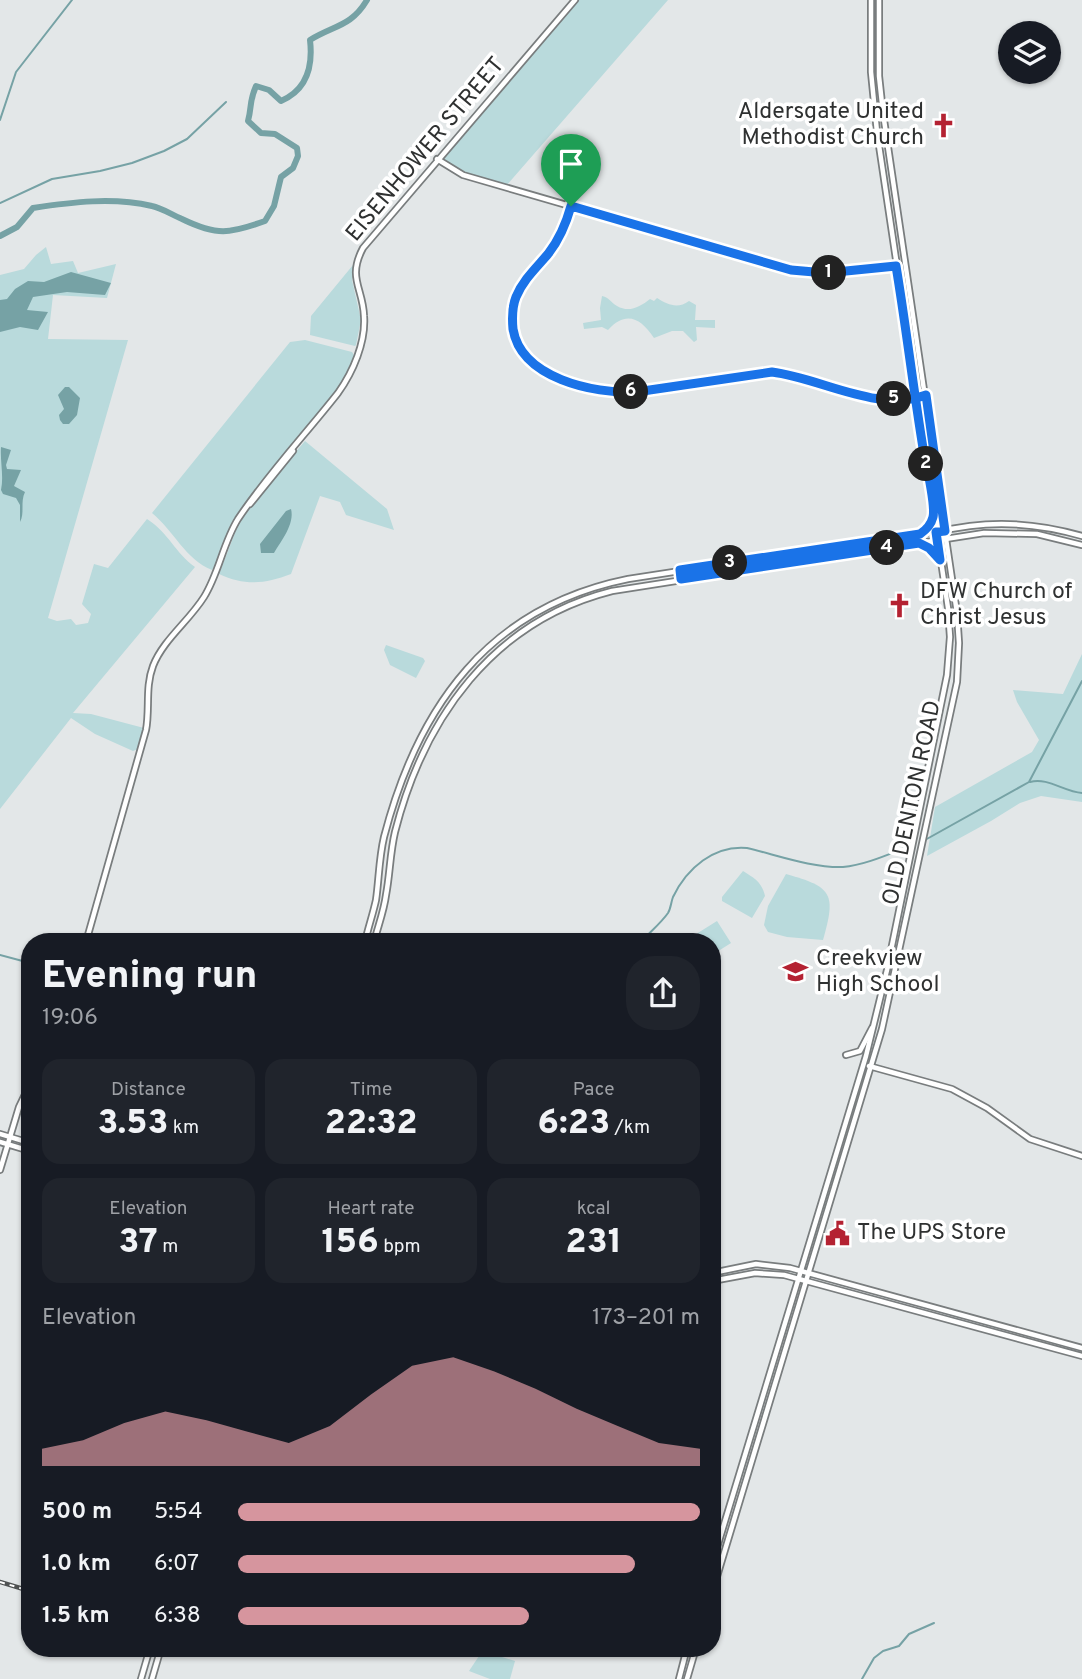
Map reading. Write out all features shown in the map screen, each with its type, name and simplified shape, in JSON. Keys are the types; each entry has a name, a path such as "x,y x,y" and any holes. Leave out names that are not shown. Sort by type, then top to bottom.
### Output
{"main road":[{"name":"EISENHOWER STREET","path":"89,933 146,730 149,679 153,665 206,594 232,529 338,393 355,361 364,324 364,311 355,278 360,253 369,238 575,0"},
{"name":"OLD DENTON ROAD","path":"721,1534 864,1064 946,687 949,628 871,76 871,0"},
{"name":"OLD DENTON ROAD","path":"721,1563 882,1029 957,682 958,627 947,539 894,195 879,76 879,0"},
{"path":"871,76 879,76"},
{"path":"437,159 463,175 791,270 826,273 896,266"},
{"path":"571,206 562,233 523,283 514,300 514,331 521,350 528,360 548,374 614,392 636,392 751,374 780,373 847,392 891,399 898,395 926,395"},
{"path":"920,534 929,526 934,516"},
{"path":"367,933 375,903 384,840 400,784 434,711 479,654 518,623 561,599 598,585 680,570 1003,523 1041,526 1082,536"},
{"path":"376,933 384,904 389,860 404,802 432,733 465,683 508,642 552,613 596,594 938,540 1006,532 1037,534 1082,545"},
{"path":"1070,542 1073,533"},
{"path":"870,541 871,551"},
{"path":"919,543 929,548 940,560"},
{"path":"814,550 816,559"},
{"path":"680,570 681,579"},
{"path":"949,628 958,627"},
{"path":"928,774 936,776"},
{"path":"886,892 898,888 905,881"},
{"path":"846,1055 860,1051 873,1028"},
{"path":"864,1064 952,1089 987,1108 1030,1139 1082,1156"},
{"path":"0,1170 21,1103"},
{"path":"0,1134 21,1140"},
{"path":"0,1142 21,1148"},
{"path":"822,1199 831,1201"},
{"path":"721,1271 756,1264 801,1271 1082,1348"},
{"path":"721,1280 755,1273 798,1279 1082,1356"},
{"path":"861,1295 863,1288"},
{"path":"770,1371 779,1374"},
{"path":"141,1679 147,1657"},
{"path":"152,1679 159,1657"},
{"path":"679,1679 685,1657"},
{"path":"687,1679 693,1657"}],"shaded area":[{"path":"577,0 668,0 507,185 472,176 448,163 443,157"},
{"path":"46,247 51,264 73,261 78,273 116,264 107,298 53,295 48,339 128,340 48,618 57,621 71,619 76,625 88,623 91,614 82,604 94,564 108,568 147,519 161,530 182,556 195,567 73,713 91,714 144,728 138,749 133,751 95,734 71,718 0,809 0,275 24,269"},
{"path":"353,265 352,280 361,320 356,345 310,335 311,316"},
{"path":"71,272 111,283 105,295 67,292 33,297 27,310 48,312 38,330 20,327 0,332 0,300 7,299 15,289 28,281 44,282"},
{"path":"602,296 626,309 657,298 673,305 689,301 696,305 695,320 715,320 715,328 696,327 697,340 694,342 683,331 672,331 654,338 638,321 627,318 608,330 602,327 584,329 583,323 601,320"},
{"path":"305,340 352,352 354,355 331,398 265,477 236,517 212,570 194,559 152,513 290,342"},
{"path":"65,387 69,387 80,398 77,415 69,424 63,424 59,415 64,409 58,395"},
{"path":"305,441 387,509 394,530 346,515 340,502 320,496 291,574 272,580 246,582 219,574 238,525 259,495"},
{"path":"1,447 11,450 7,469 21,470 14,486 25,492 20,522 20,505 16,498 3,494 1,490"},
{"path":"291,509 291,521 274,553 261,553 260,544 286,511"},
{"path":"386,645 423,658 425,661 416,678 390,665 384,650"},
{"path":"1082,654 1082,802 1041,796 1020,803 927,856 935,807 1032,752 1039,740 1013,690 1063,694"},
{"path":"743,871 760,884 765,896 752,918 722,901 722,897"},
{"path":"786,874 813,883 827,895 829,912 823,940 787,937 768,932 764,925 768,906"},
{"path":"717,921 731,943 721,949 721,933 698,933"},
{"path":"478,1657 502,1657 515,1661 510,1679 490,1679 469,1671"}],"waterway":[{"path":"0,120 16,72 72,0"},
{"path":"0,236 17,227 33,208 92,201 152,206 214,231 232,231 265,221 274,206 281,177 293,168 298,156 297,148 275,134 261,133 248,121 256,86 269,90 281,101 290,96 302,84 309,68 310,40 348,21 367,0"},
{"path":"0,203 52,179 100,171 164,151 187,139 226,102"},
{"path":"925,840 1029,782 1082,681"},
{"path":"1030,782 1043,781 1082,793"},
{"path":"650,933 668,913 673,897 686,877 703,860 723,850 747,848 807,863 843,867 868,862 910,846"},
{"path":"0,955 21,961"},
{"path":"862,1679 874,1658 883,1651 899,1646 909,1634 934,1623"}],"railway":[{"path":"0,1582 21,1588"}],"place":[{"name":"Aldersgate United Methodist Church","path":"944,125"},
{"name":"DFW Church of Christ Jesus","path":"900,605"},
{"name":"Creekview High School","path":"796,972"},
{"name":"The UPS Store","path":"837,1233"}],"route":[{"path":"571,206 562,233 523,283 514,300 512,318 515,338 528,360 548,374 614,392 662,389 712,379 772,372 872,398 898,400 915,399 926,395 945,531 936,532 940,560 929,548 919,543 681,579 680,570 920,534 929,526 934,516 915,399 896,266 836,273 791,270 571,206"}]}
